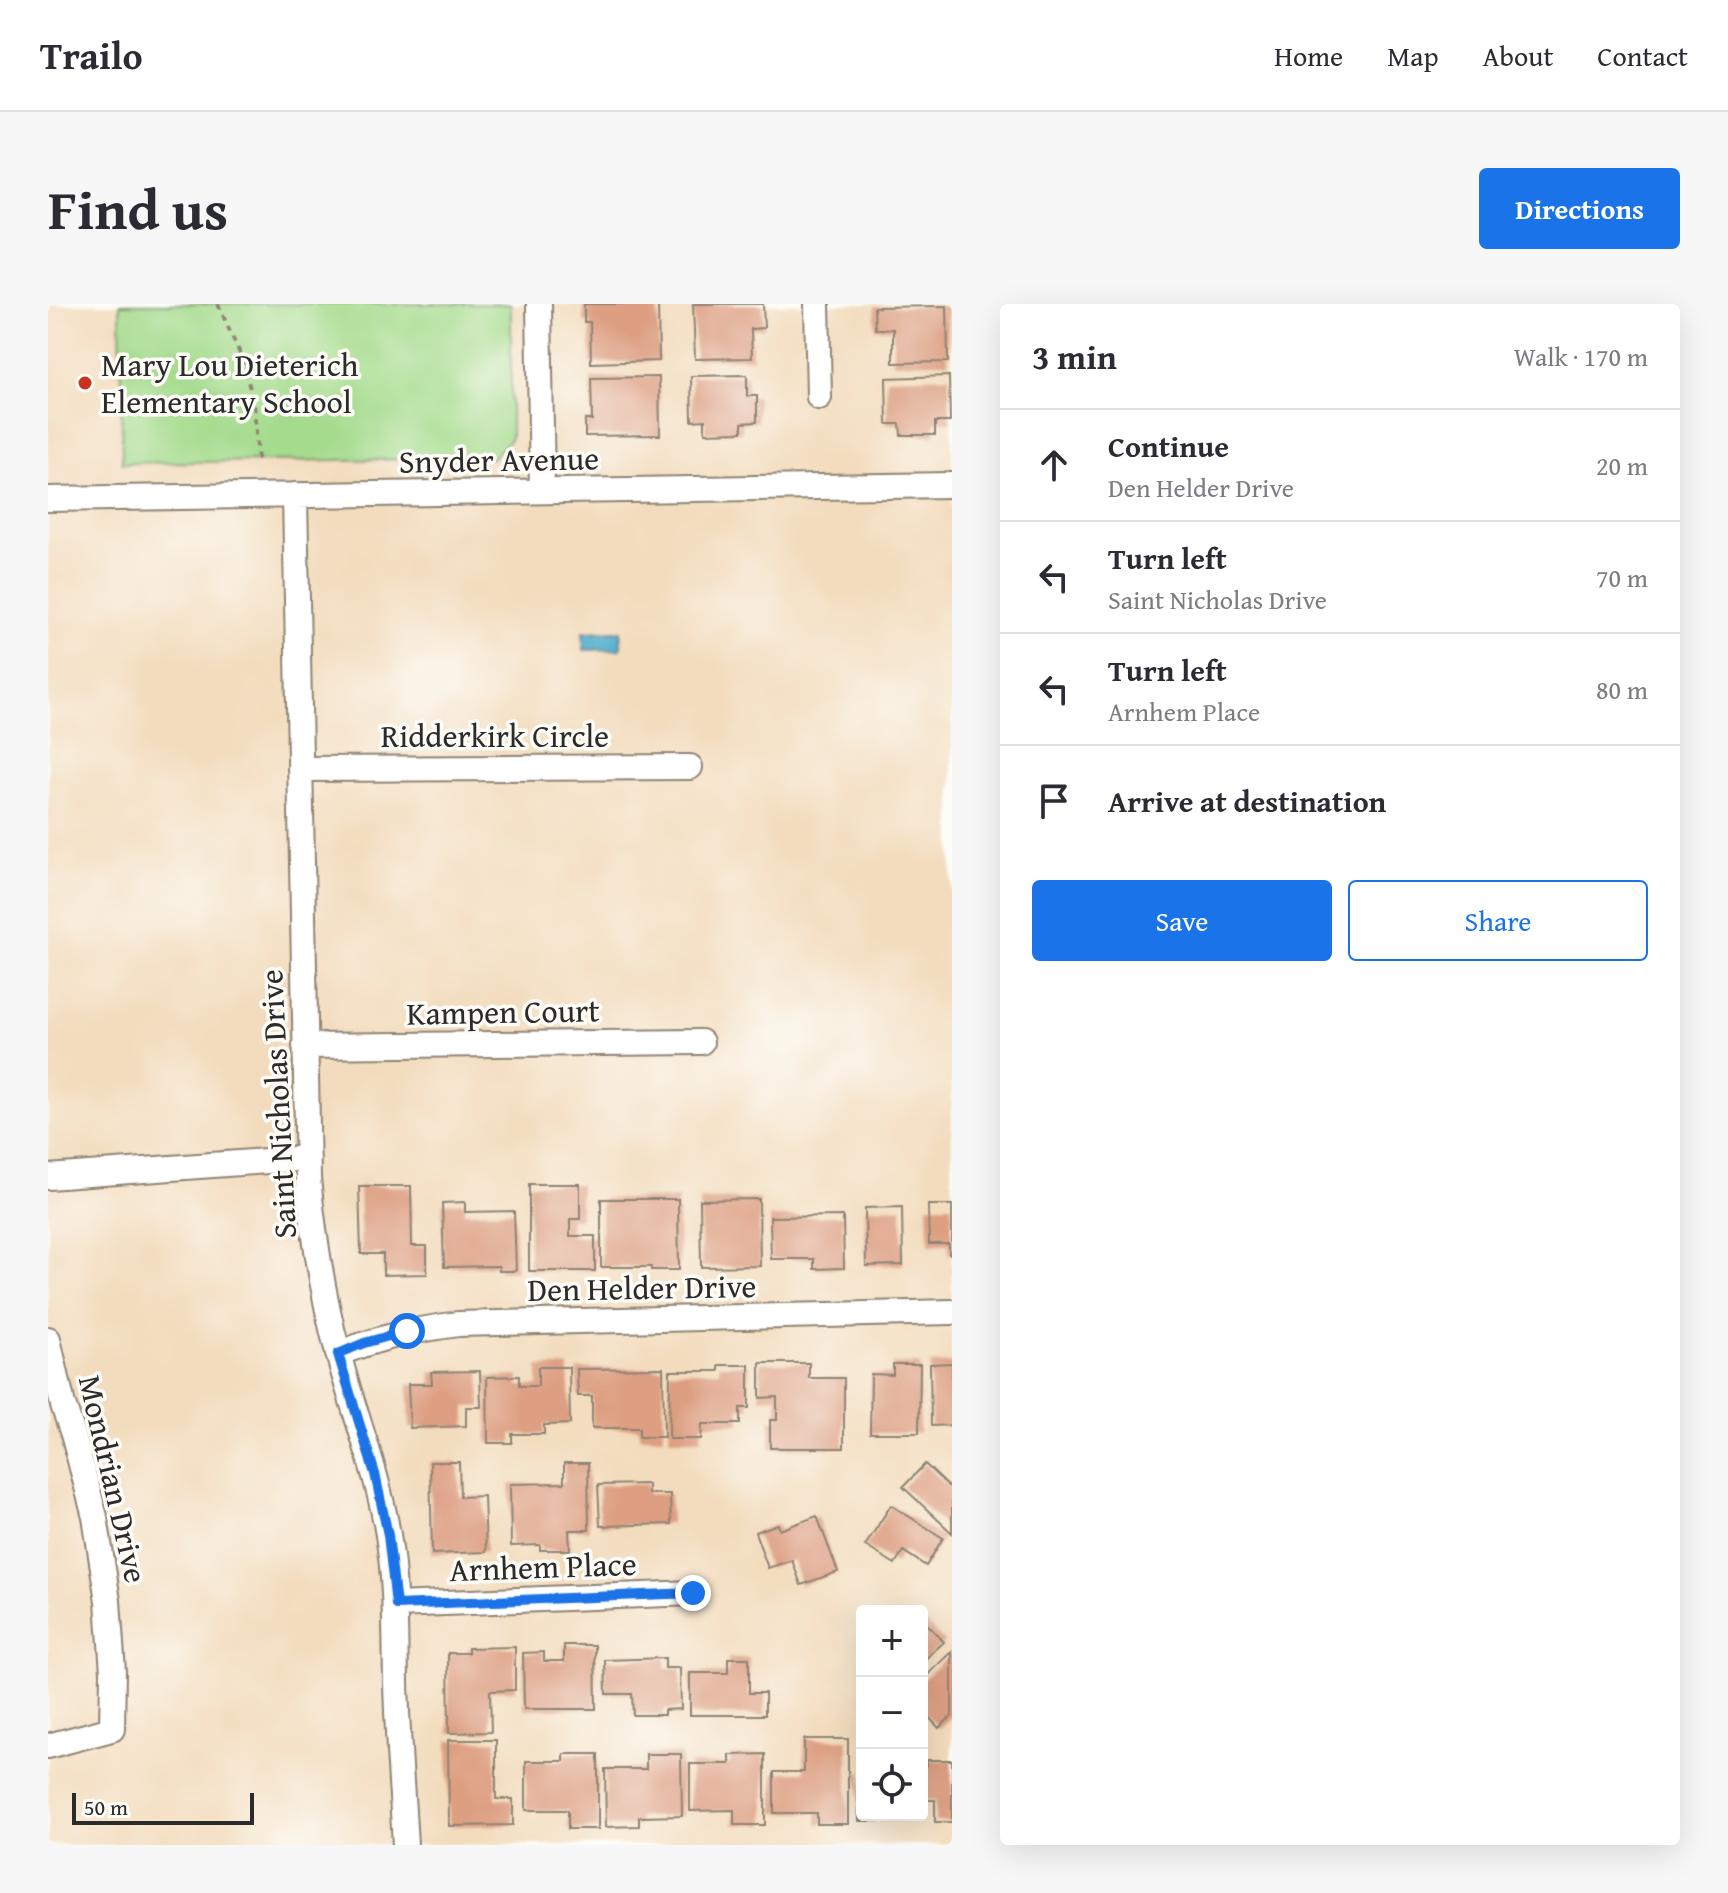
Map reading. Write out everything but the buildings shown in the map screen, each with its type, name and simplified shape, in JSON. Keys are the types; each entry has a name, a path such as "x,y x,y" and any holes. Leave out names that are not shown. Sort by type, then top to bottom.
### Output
{"street":[{"path":"539,304 542,491"},
{"path":"817,304 819,397"},
{"name":"Snyder Avenue","path":"48,499 952,485"},
{"name":"Saint Nicholas Drive","path":"295,495 305,1046 313,1231 338,1354 375,1474 388,1535 396,1605 396,1683 405,1845"},
{"name":"Ridderkirk Circle","path":"300,769 690,767"},
{"name":"Kampen Court","path":"305,1046 701,1042"},
{"path":"48,1177 308,1158"},
{"name":"Den Helder Drive","path":"338,1354 407,1331 458,1324 952,1312"},
{"name":"Mondrian Drive","path":"48,1339 95,1517 108,1601 113,1672 112,1729 48,1746"},
{"name":"Arnhem Place","path":"396,1605 693,1593"}],"path":[{"path":"218,304 241,356 251,391 258,462"}],"green space":[{"path":"120,304 511,304 511,438 492,458 122,463"}],"water":[{"path":"621,631 621,649 584,650 583,632"}],"place":[{"name":"Mary Lou Dieterich Elementary School","path":"85,383"}],"route":[{"path":"407,1331 338,1354 375,1474 388,1535 396,1605 693,1593"}]}
